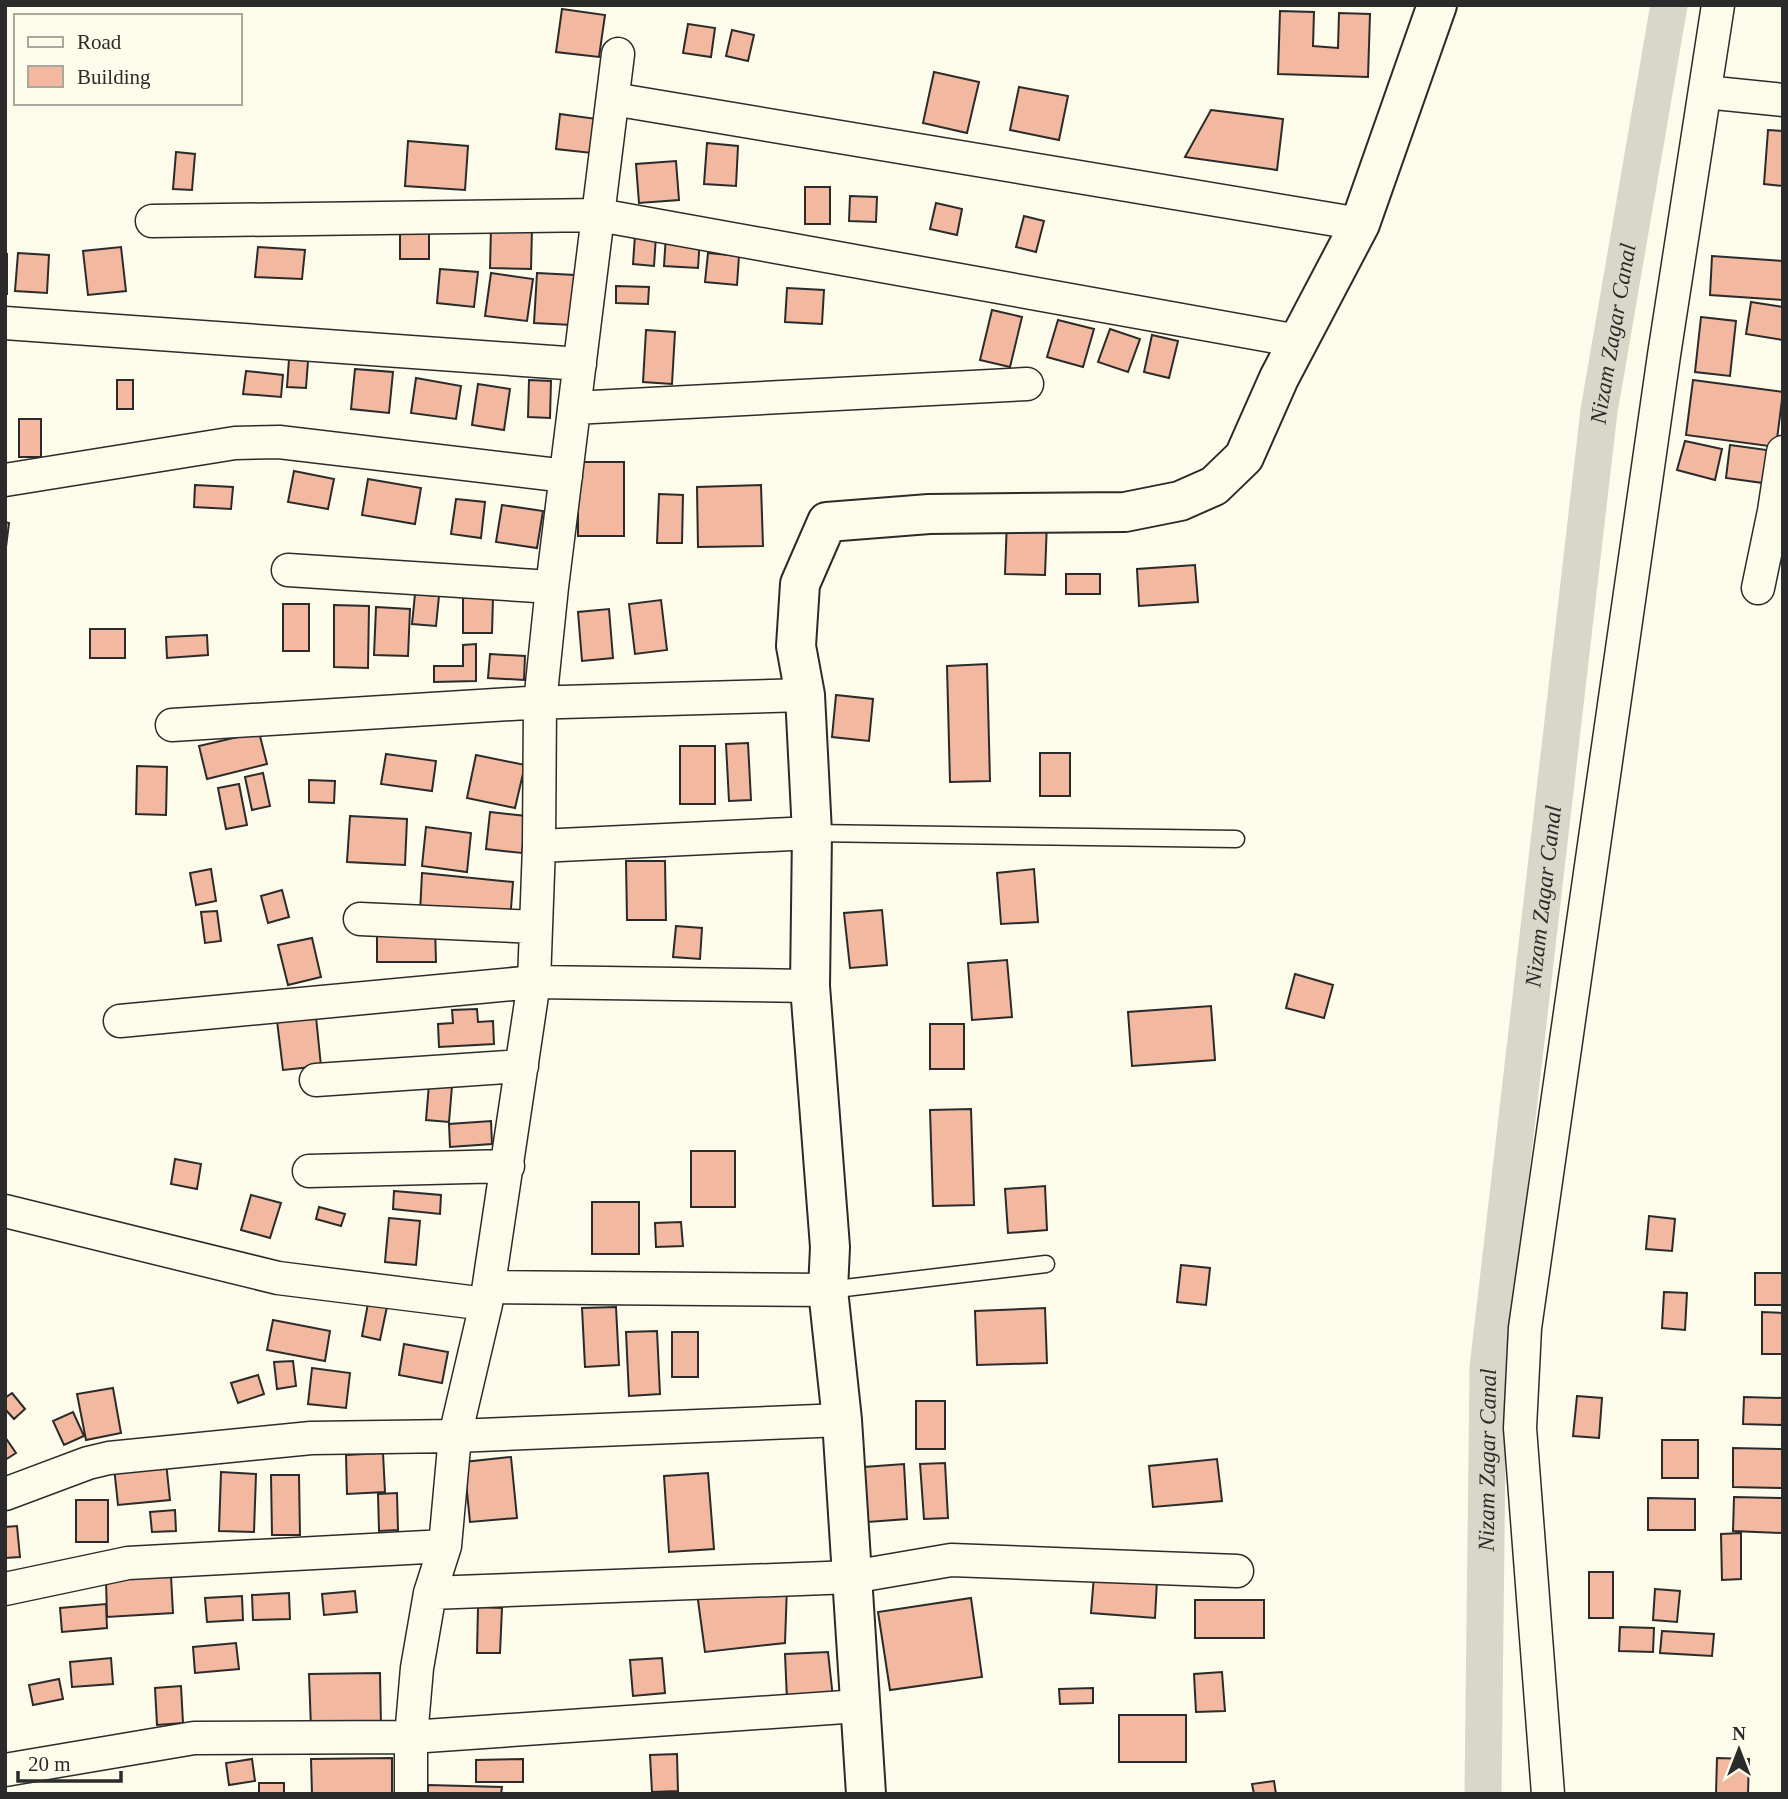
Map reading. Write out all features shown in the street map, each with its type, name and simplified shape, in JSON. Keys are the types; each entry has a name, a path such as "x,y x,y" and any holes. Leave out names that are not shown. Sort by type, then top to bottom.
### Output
{"street":[{"path":"866,1794 842,1420 828,1290 830,1247 810,986 812,833 804,695 796,646 800,584 827,522 929,513 1125,512 1180,501 1214,486 1244,457 1298,341 1360,224 1437,5"},
{"path":"1548,1794 1520,1428 1525,1328 1664,355 1718,5"},
{"path":"411,1794 411,1737 417,1668 430,1594 445,1546 454,1436 488,1295 534,982 540,703 618,54"},
{"path":"1705,92 1783,100"},
{"path":"612,99 1360,224"},
{"path":"152,221 599,215 1298,341"},
{"path":"5,323 580,364"},
{"path":"574,408 1027,384"},
{"path":"5,480 235,443 279,442 566,476"},
{"path":"1758,588 1783,452"},
{"path":"288,570 552,587"},
{"path":"172,725 540,703 804,695"},
{"path":"539,846 812,833"},
{"path":"360,919 536,927"},
{"path":"120,1021 534,982 810,986"},
{"path":"316,1080 522,1066"},
{"path":"309,1171 508,1166"},
{"path":"5,1211 278,1278 488,1295 828,1290"},
{"path":"5,1494 88,1463 109,1458 300,1438 454,1436 842,1420"},
{"path":"5,1589 128,1563 445,1546"},
{"path":"430,1594 852,1577 951,1560 1237,1571"},
{"path":"5,1770 194,1738 411,1737 859,1706"}],"lane":[{"path":"812,833 1236,839"},
{"path":"828,1290 1046,1264"}],"building":[{"path":"562,9 605,15 599,57 556,52"},
{"path":"1280,11 1314,12 1313,46 1338,48 1339,13 1370,14 1368,77 1278,74"},
{"path":"688,24 715,28 711,57 683,53"},
{"path":"732,30 754,35 748,61 726,56"},
{"path":"934,72 979,82 967,133 923,123"},
{"path":"1019,87 1068,96 1059,140 1010,130"},
{"path":"1211,110 1283,119 1277,170 1185,157"},
{"path":"560,114 597,119 592,153 556,149"},
{"path":"1768,130 1783,131 1783,186 1764,184"},
{"path":"408,141 468,146 465,190 405,186"},
{"path":"707,143 738,146 736,186 704,184"},
{"path":"176,152 195,154 192,190 173,189"},
{"path":"676,161 679,200 639,203 636,164"},
{"path":"805,187 830,187 830,224 805,224"},
{"path":"850,196 877,197 876,222 849,221"},
{"path":"936,203 962,209 957,235 930,229"},
{"path":"1024,216 1044,221 1036,252 1016,247"},
{"path":"491,228 532,229 531,269 490,268"},
{"path":"400,231 429,231 429,259 400,259"},
{"path":"635,235 656,236 654,266 633,264"},
{"path":"666,235 700,237 698,268 664,266"},
{"path":"121,247 126,291 88,295 83,251"},
{"path":"258,247 305,250 302,279 255,277"},
{"path":"18,253 49,255 47,293 15,291"},
{"path":"708,253 739,256 737,285 705,282"},
{"path":"7,254 7,294 5,294"},
{"path":"1712,256 1783,261 1783,300 1710,295"},
{"path":"440,269 478,272 474,307 437,303"},
{"path":"491,273 533,279 527,321 485,316"},
{"path":"537,273 575,275 572,325 534,323"},
{"path":"616,286 649,287 648,304 616,303"},
{"path":"787,288 824,290 822,324 785,322"},
{"path":"1751,302 1783,307 1783,340 1746,334"},
{"path":"992,310 1022,317 1010,367 980,360"},
{"path":"1701,317 1736,321 1730,376 1695,372"},
{"path":"1058,320 1094,329 1083,367 1047,357"},
{"path":"1110,329 1140,339 1128,372 1098,362"},
{"path":"646,330 675,332 672,384 643,382"},
{"path":"1152,335 1178,341 1169,378 1144,372"},
{"path":"289,359 308,361 306,388 287,387"},
{"path":"355,369 393,372 389,413 351,409"},
{"path":"246,371 283,375 281,397 243,394"},
{"path":"416,378 461,386 456,419 411,413"},
{"path":"117,380 133,380 133,409 117,409"},
{"path":"529,380 551,381 550,418 528,417"},
{"path":"1693,380 1783,392 1776,447 1686,435"},
{"path":"478,384 510,389 504,430 472,425"},
{"path":"19,419 41,419 41,457 19,457"},
{"path":"1685,441 1722,449 1715,480 1677,470"},
{"path":"1730,445 1767,450 1763,483 1726,478"},
{"path":"578,462 624,462 624,536 578,536"},
{"path":"294,471 334,479 328,509 288,502"},
{"path":"368,479 421,488 415,524 362,515"},
{"path":"195,485 233,487 231,509 194,507"},
{"path":"761,485 763,546 698,547 697,487"},
{"path":"659,494 683,495 682,543 657,543"},
{"path":"456,499 485,502 481,538 451,534"},
{"path":"502,505 543,511 537,548 496,542"},
{"path":"1007,520 1047,521 1045,575 1005,574"},
{"path":"5,522 9,523 5,555"},
{"path":"1195,565 1198,602 1139,606 1137,569"},
{"path":"1066,574 1100,574 1100,594 1066,594"},
{"path":"415,594 439,596 436,626 412,624"},
{"path":"463,598 493,598 492,633 463,633"},
{"path":"661,600 667,650 635,654 629,604"},
{"path":"283,604 309,604 309,651 283,651"},
{"path":"334,605 369,606 368,668 334,667"},
{"path":"376,607 410,609 408,656 374,655"},
{"path":"609,609 613,658 582,661 578,612"},
{"path":"90,629 125,629 125,658 90,658"},
{"path":"207,635 208,655 167,658 166,637"},
{"path":"476,644 476,681 434,682 434,666 463,666 463,645"},
{"path":"490,654 525,656 524,680 488,678"},
{"path":"987,664 990,781 950,782 947,666"},
{"path":"836,695 873,699 869,741 832,737"},
{"path":"259,732 267,764 207,779 199,746"},
{"path":"748,743 751,800 729,801 726,744"},
{"path":"680,746 715,746 715,804 680,804"},
{"path":"1040,753 1070,753 1070,796 1040,796"},
{"path":"386,754 436,761 432,791 381,784"},
{"path":"476,755 525,765 515,808 467,798"},
{"path":"137,766 167,767 166,815 136,814"},
{"path":"263,773 270,806 252,810 245,777"},
{"path":"309,780 335,781 334,803 309,802"},
{"path":"239,784 247,825 226,829 218,788"},
{"path":"490,812 526,816 522,853 486,849"},
{"path":"350,816 407,819 405,865 347,862"},
{"path":"426,827 471,833 467,872 422,866"},
{"path":"626,861 665,861 666,920 627,920"},
{"path":"211,869 216,901 196,905 190,873"},
{"path":"1034,869 1038,922 1001,924 997,873"},
{"path":"422,873 513,882 510,922 420,913"},
{"path":"282,890 289,917 268,923 261,896"},
{"path":"882,910 887,965 850,968 844,913"},
{"path":"217,911 221,941 205,943 201,912"},
{"path":"676,926 702,928 700,959 673,957"},
{"path":"435,927 436,962 377,962 377,928"},
{"path":"312,938 321,977 288,985 278,945"},
{"path":"1007,960 1012,1017 972,1020 968,963"},
{"path":"1295,974 1333,985 1324,1018 1286,1008"},
{"path":"1211,1006 1215,1060 1132,1066 1128,1012"},
{"path":"477,1009 478,1022 493,1021 494,1044 439,1047 438,1024 453,1023 452,1010"},
{"path":"316,1017 321,1066 283,1070 277,1021"},
{"path":"930,1024 964,1024 964,1069 930,1069"},
{"path":"429,1084 452,1086 449,1122 426,1120"},
{"path":"971,1109 974,1205 933,1206 930,1110"},
{"path":"491,1121 492,1144 450,1147 449,1124"},
{"path":"691,1151 735,1151 735,1207 691,1207"},
{"path":"175,1159 201,1164 197,1189 171,1184"},
{"path":"1045,1186 1047,1230 1008,1233 1005,1189"},
{"path":"394,1191 441,1195 440,1214 393,1209"},
{"path":"251,1195 281,1203 270,1238 241,1230"},
{"path":"592,1202 639,1202 639,1254 592,1254"},
{"path":"319,1207 345,1214 341,1226 316,1219"},
{"path":"1649,1216 1675,1219 1672,1251 1646,1249"},
{"path":"389,1218 420,1221 416,1265 385,1262"},
{"path":"681,1222 683,1246 656,1247 655,1223"},
{"path":"1181,1265 1210,1268 1206,1305 1177,1302"},
{"path":"1755,1273 1783,1273 1783,1305 1755,1305"},
{"path":"1664,1292 1687,1293 1685,1330 1662,1328"},
{"path":"369,1298 388,1302 380,1340 362,1336"},
{"path":"616,1307 619,1365 585,1367 582,1308"},
{"path":"1045,1308 1047,1363 977,1365 975,1311"},
{"path":"1762,1312 1783,1313 1783,1354 1762,1354"},
{"path":"273,1320 330,1331 325,1361 267,1350"},
{"path":"657,1331 660,1394 629,1396 626,1332"},
{"path":"672,1332 698,1332 698,1377 672,1377"},
{"path":"404,1344 448,1352 442,1383 399,1375"},
{"path":"293,1361 296,1386 277,1389 274,1362"},
{"path":"312,1368 350,1373 346,1408 308,1404"},
{"path":"258,1375 264,1394 238,1403 231,1383"},
{"path":"113,1388 121,1433 86,1440 77,1394"},
{"path":"12,1393 25,1409 14,1419 5,1409 5,1398"},
{"path":"1577,1396 1602,1398 1599,1438 1573,1436"},
{"path":"1744,1397 1783,1398 1783,1425 1743,1424"},
{"path":"916,1401 945,1401 945,1449 916,1449"},
{"path":"73,1412 84,1436 64,1445 53,1421"},
{"path":"5,1437 16,1453 5,1460"},
{"path":"1662,1440 1698,1440 1698,1478 1662,1478"},
{"path":"1733,1448 1783,1449 1783,1488 1733,1487"},
{"path":"383,1453 385,1492 347,1494 346,1455"},
{"path":"511,1457 517,1518 470,1522 464,1462"},
{"path":"1217,1459 1222,1501 1153,1507 1149,1466"},
{"path":"166,1462 170,1500 118,1505 114,1467"},
{"path":"945,1463 948,1518 924,1519 920,1464"},
{"path":"904,1464 907,1519 868,1522 864,1467"},
{"path":"221,1472 256,1474 254,1532 219,1531"},
{"path":"708,1473 714,1549 669,1552 664,1476"},
{"path":"271,1475 299,1475 300,1535 272,1535"},
{"path":"397,1493 398,1530 379,1531 378,1494"},
{"path":"1734,1497 1783,1498 1783,1533 1733,1531"},
{"path":"1648,1498 1695,1499 1695,1530 1648,1530"},
{"path":"76,1500 108,1500 108,1542 76,1542"},
{"path":"175,1510 176,1531 152,1532 150,1512"},
{"path":"17,1526 20,1557 5,1558 5,1527"},
{"path":"1741,1533 1741,1579 1722,1580 1721,1534"},
{"path":"1589,1572 1613,1572 1613,1618 1589,1618"},
{"path":"1094,1575 1157,1580 1155,1618 1091,1613"},
{"path":"171,1576 173,1613 107,1617 106,1580"},
{"path":"787,1586 785,1643 705,1652 697,1593"},
{"path":"1655,1589 1680,1591 1677,1622 1653,1620"},
{"path":"355,1591 357,1612 324,1615 322,1594"},
{"path":"289,1593 290,1619 253,1620 252,1595"},
{"path":"242,1596 243,1620 207,1622 205,1598"},
{"path":"971,1598 982,1677 890,1690 878,1612"},
{"path":"1195,1600 1264,1600 1264,1638 1195,1638"},
{"path":"106,1604 107,1628 62,1632 60,1608"},
{"path":"478,1607 502,1608 500,1653 477,1653"},
{"path":"1620,1627 1654,1628 1653,1652 1619,1651"},
{"path":"1662,1631 1714,1634 1712,1656 1660,1653"},
{"path":"236,1643 239,1669 195,1673 193,1647"},
{"path":"828,1652 833,1698 787,1700 785,1654"},
{"path":"111,1658 113,1684 72,1687 70,1662"},
{"path":"662,1658 665,1693 633,1696 630,1660"},
{"path":"1222,1672 1225,1711 1196,1712 1194,1674"},
{"path":"380,1673 381,1727 311,1728 309,1674"},
{"path":"59,1679 63,1699 33,1705 29,1685"},
{"path":"181,1686 183,1723 157,1725 155,1688"},
{"path":"1093,1688 1093,1703 1060,1704 1059,1689"},
{"path":"1119,1715 1186,1715 1186,1762 1119,1762"},
{"path":"677,1754 678,1791 652,1792 650,1755"},
{"path":"392,1758 392,1794 312,1794 311,1759"},
{"path":"1717,1758 1749,1759 1748,1794 1716,1794"},
{"path":"252,1759 255,1781 229,1785 226,1763"},
{"path":"523,1759 523,1782 476,1782 476,1760"},
{"path":"1274,1781 1276,1794 1254,1794 1252,1784"},
{"path":"259,1783 284,1783 284,1794 259,1794"},
{"path":"428,1785 502,1787 501,1794 428,1794"}],"waterway":[{"name":"Nizam Zagar Canal","path":"1483,1794 1488,1368 1599,411 1669,5"}]}
